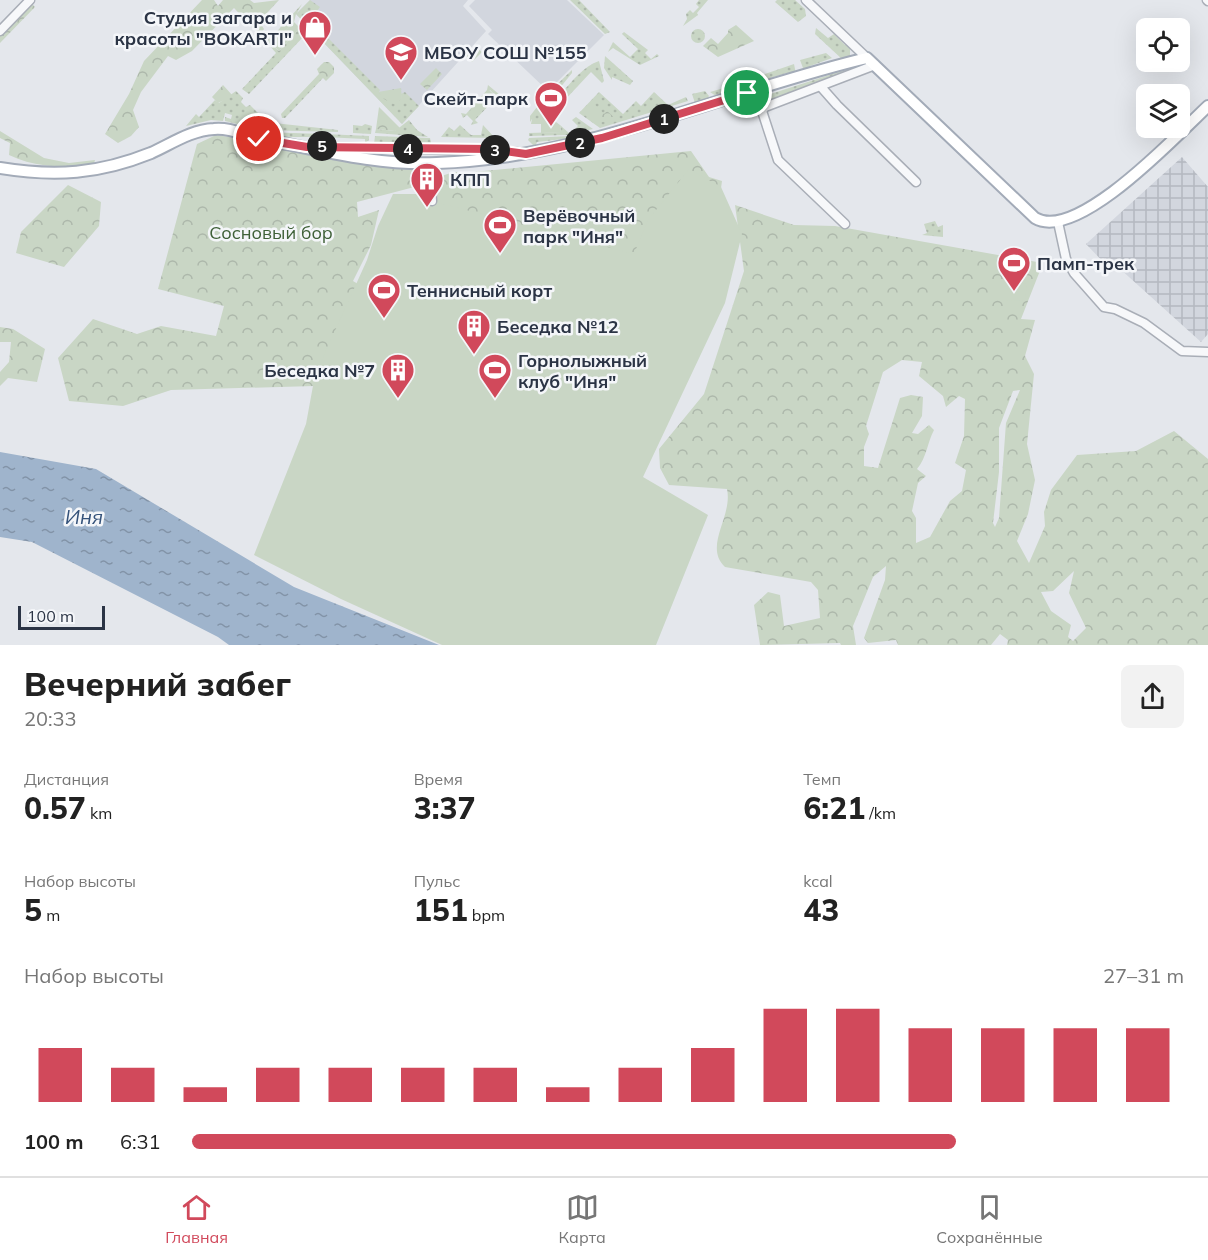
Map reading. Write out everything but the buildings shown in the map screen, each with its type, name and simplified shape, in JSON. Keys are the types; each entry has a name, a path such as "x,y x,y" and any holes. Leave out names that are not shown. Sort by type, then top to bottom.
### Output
{"main road":[{"path":"0,168 39,173 92,172 213,129 377,160 429,163 526,154 602,138 846,63 871,62 1035,218 1045,222 1058,222 1082,213 1104,198 1208,106"}],"street":[{"path":"0,32 30,0"},
{"path":"806,0 871,62 822,88 765,107 762,114 778,160 845,224"},
{"path":"846,63 855,54 854,44"},
{"path":"822,88 916,182"},
{"path":"307,147 491,149 526,154"},
{"path":"429,163 432,201"},
{"path":"1058,222 1066,259 1092,295 1104,307 1115,309 1144,323 1182,351 1208,352"}],"shaded area":[{"name":"МБОУ СОШ №155","path":"310,0 468,0 463,6 486,31 402,124 296,14"},
{"path":"475,0 567,0 604,35 548,91 488,34 492,30 469,6"},
{"path":"1182,157 1208,187 1208,334 1201,342 1119,268 1108,267 1086,244"}],"green space":[{"path":"202,0 214,0 218,6 223,0 250,0 254,3 279,0 253,28 234,8 192,51 176,60 168,56 141,92 133,110 139,127 131,136 118,143 105,134 129,94 144,61"},
{"path":"310,0 320,7 312,18 314,24 380,90 379,92 402,99 401,94 405,92 419,106 402,124 296,14 294,22 272,45 279,51 300,28 306,34 249,94 242,89 276,53 255,29 260,23 264,29 262,32 270,39 302,4 297,13"},
{"path":"570,0 579,0 610,32 605,34"},
{"path":"699,0 708,0 697,13 698,15 683,26 687,19 686,14 690,10 693,13 699,7 696,4"},
{"path":"795,0 805,9 806,16 798,22 775,2"},
{"path":"31,3 35,7 0,43 0,35"},
{"path":"294,22 300,28 279,51 272,44"},
{"path":"736,25 754,41 718,57 703,46 711,38 718,44 728,30"},
{"path":"816,28 828,38 834,34 845,45 850,45 850,56 843,60 815,34"},
{"path":"695,29 701,29 705,36 701,43 695,43 691,39 691,33"},
{"path":"624,32 648,50 645,53 651,59 657,54 659,56 640,65 613,48 608,52 613,42 630,57 638,49 622,34"},
{"path":"475,46 482,52 472,62 465,55"},
{"path":"826,53 832,58 810,66 811,70 803,68 800,60"},
{"path":"605,56 633,81 630,85 612,77 612,80 604,68"},
{"path":"599,61 604,81 602,83 591,72 563,102 560,95 583,71"},
{"path":"324,62 329,62 334,67 334,73 326,81 323,78 285,118 282,118 281,114 319,74 317,69"},
{"path":"323,63 329,63 333,70 329,77 323,77 319,73 319,67"},
{"path":"794,64 796,74 789,77 787,73 747,85 742,82"},
{"path":"854,67 861,67 753,106 736,105"},
{"path":"436,68 442,74 427,90 420,84"},
{"path":"572,70 555,94 555,100 562,108 555,114 547,107 543,111 552,119 532,119 530,122 530,116 547,94"},
{"path":"223,85 233,96 218,103 212,97"},
{"path":"488,85 506,100 494,100 475,120 478,123 471,125 473,121 467,115 463,118 461,113 466,114 487,90","holes":["490,90 496,96 477,116 468,114"]},
{"path":"734,85 739,90 722,100 710,92"},
{"path":"401,88 402,99 394,104 384,99 378,92"},
{"path":"489,90 496,96 474,120 467,114"},
{"path":"236,91 243,98 241,102 246,107 250,105 258,113 258,129 225,121 225,117 231,119 232,115 225,113 223,121 211,120 186,126 196,114 199,117 215,100 219,103"},
{"path":"705,91 709,96 706,102 695,103 692,94"},
{"path":"599,92 623,114 636,101 641,106 654,92 668,105 686,97 688,101 600,128 579,113"},
{"path":"593,103 604,114 607,111 616,119 598,123 585,111"},
{"path":"379,107 401,129 395,131 376,129"},
{"path":"576,117 593,129 567,135 529,136 529,133 561,132 560,125 570,134 578,126 572,120"},
{"name":"Скейт-парк","path":"532,119 552,119 560,125 561,132 541,133 541,124 531,124"},
{"path":"409,120 417,130 428,137 375,133 376,129 395,131"},
{"path":"265,122 338,130 338,132 262,130"},
{"path":"353,125 372,126 371,134 353,133"},
{"path":"460,125 471,135 481,135 483,125 495,138 441,137 449,127 454,131"},
{"path":"0,131 44,158 69,163 95,160 93,167 50,166 19,159 9,155 10,143 0,138"},
{"path":"595,131 598,135 537,142 535,147 528,140 529,138 569,136"},
{"path":"263,132 322,134 323,137 264,137"},
{"path":"324,134 369,136 369,140 365,143 365,139 324,137"},
{"name":"Сосновый бор","path":"216,135 429,168 422,185 357,202 358,217 379,210 371,245 353,281 358,284 314,386 171,390 123,406 69,401 58,358 93,319 137,334 161,326 216,336 224,306 158,289 197,144"},
{"path":"375,136 430,138 431,143 428,147 374,144"},
{"path":"691,151 709,177 722,181 718,210 642,247 630,259 435,203 435,178 454,172"},
{"name":"Горнолыжный клуб \"Иня\"","path":"689,169 721,187 742,234 725,303 643,477 708,515 656,645 442,645 341,599 254,555 306,424 315,375 367,260 378,226 393,194 427,194 428,200 634,254 648,220"},
{"path":"68,185 101,202 99,226 64,267 16,253 21,232"},
{"path":"735,205 794,225 835,226 1043,263 1021,319 1035,320 1025,356 1034,374 1027,444 1035,480 1028,514 1017,541 1029,563 1045,526 1044,512 1051,490 1077,455 1136,451 1174,431 1208,459 1208,645 1007,645 1008,640 1000,634 991,645 898,645 896,640 868,643 864,638 885,580 886,566 873,577 853,626 856,645 841,645 840,643 760,645 754,605 768,592 780,595 784,626 820,618 818,590 811,582 725,567 719,559 717,550 728,500 727,489 669,485 660,468 659,449 704,394 744,271","holes":["902,360 922,362 919,376 943,396 946,407 959,396 965,399 964,436 955,463 966,470 962,491 950,501 930,537 916,543 916,518 912,511 918,483 926,476 917,469 923,460 934,430 929,425 918,434 912,433 922,416 923,397 911,395 900,398 878,468 864,466 864,447 869,434 866,426 883,372","1020,390 1006,423 999,518 995,527 993,523 999,472 999,428 1013,391","1074,571 1069,593 1086,628 1073,641 1068,637 1071,625 1051,611 1041,592 1053,591"]},
{"path":"935,221 938,227 943,225 943,237 922,235 927,233 924,224"},
{"name":"Памп-трек","path":"1002,283 1027,284 1025,300 1002,301"},
{"path":"0,327 13,329 45,349 37,382 8,378 0,386 0,372 9,362 11,342 0,342"}],"water":[{"name":"Иня","path":"0,452 96,469 294,587 439,645 229,645 218,637 32,542 0,537"}],"place":[{"name":"Студия загара и красоты \"BOKARTI\"","path":"315,56"},
{"name":"МБОУ СОШ №155","path":"401,81"},
{"name":"Скейт-парк","path":"551,127"},
{"name":"КПП","path":"427,208"},
{"name":"Верёвочный парк \"Иня\"","path":"500,254"},
{"name":"Памп-трек","path":"1014,292"},
{"name":"Теннисный корт","path":"384,319"},
{"name":"Беседка №12","path":"474,355"},
{"name":"Беседка №7","path":"398,399"},
{"name":"Горнолыжный клуб \"Иня\"","path":"495,399"}],"route":[{"path":"259,139 307,147 377,150 491,149 526,154 602,138 747,93"}]}
